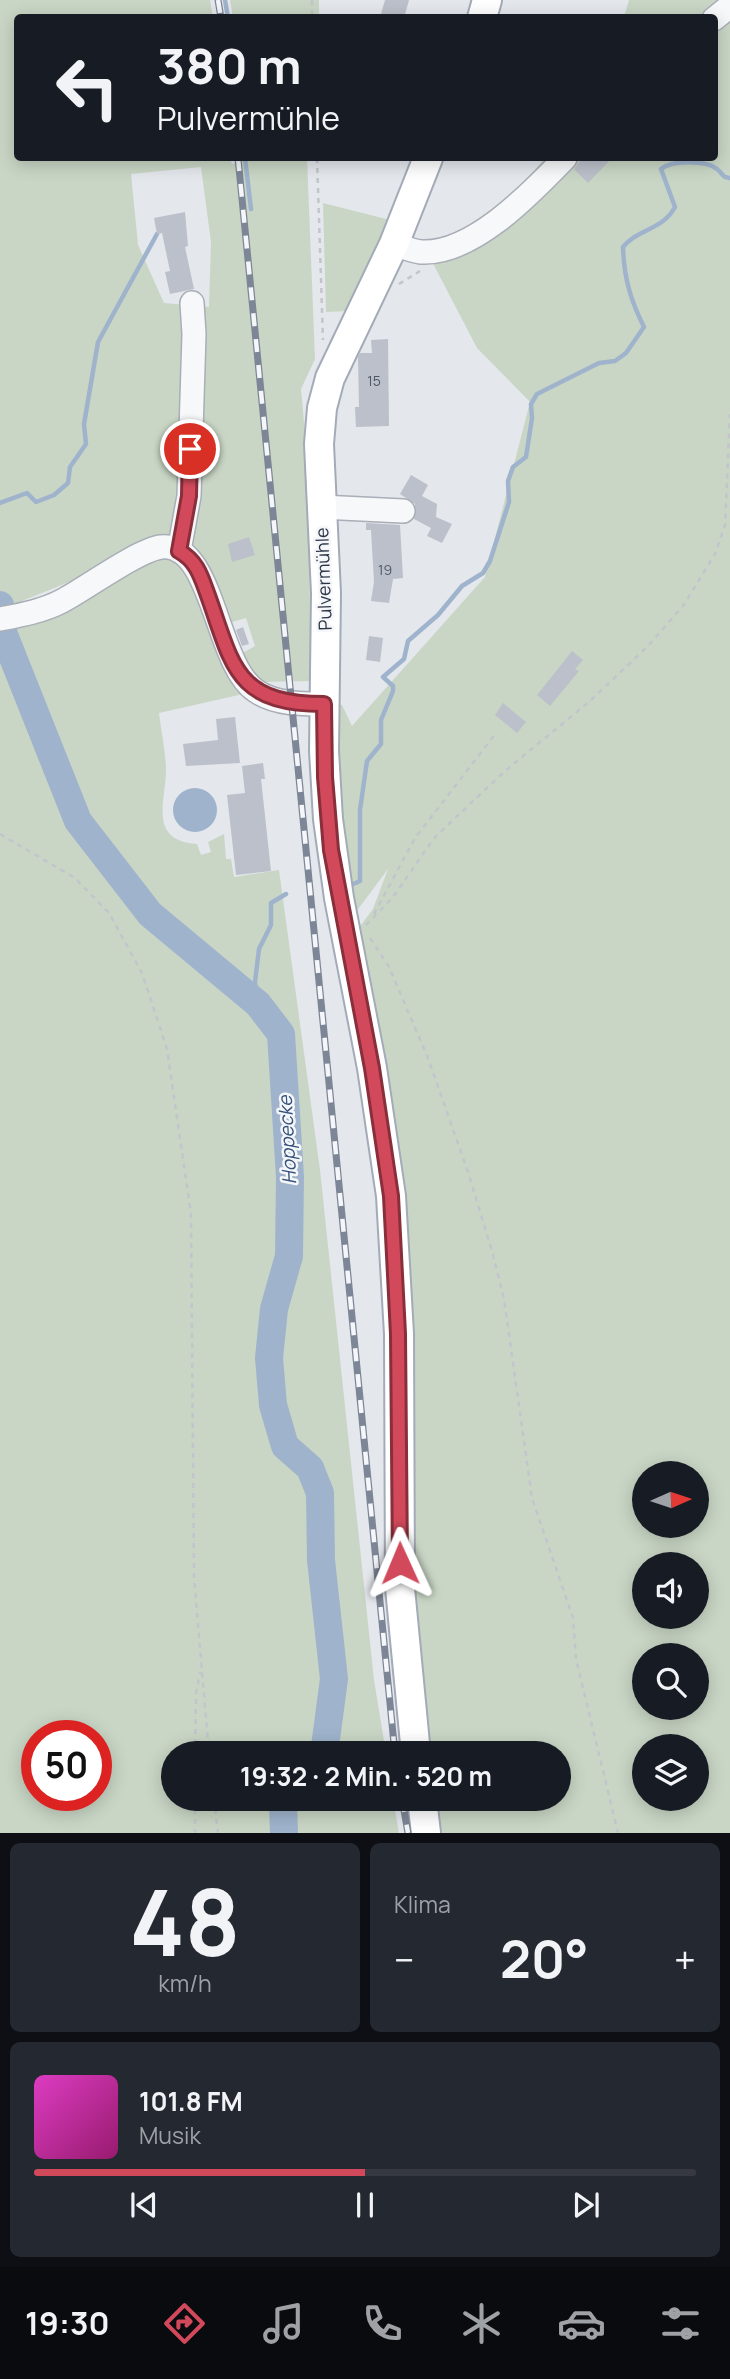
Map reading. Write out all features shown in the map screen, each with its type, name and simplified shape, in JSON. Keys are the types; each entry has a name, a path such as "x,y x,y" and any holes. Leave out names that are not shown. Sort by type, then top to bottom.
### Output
{"main road":[{"name":"Pulvermühle","path":"415,1741 400,1588 398,1334 391,1196 354,930 328,819 324,704 326,593 320,426 326,392 342,348 394,244 427,161"},
{"path":"423,1811 426,1833"}],"street":[{"path":"394,244 425,252 465,240 506,214 562,161"},
{"path":"179,551 189,496 194,334 192,303"},
{"path":"321,507 403,511"},
{"path":"8,617 60,602 152,550 165,547 179,551 197,566 228,653 247,684 264,696 276,700 324,704"}],"path":[{"path":"317,161 324,346"},
{"path":"618,1833 576,1659 573,1618 532,1498 504,1299 492,1251 428,1058 389,967 354,930 373,917 393,897 435,837 505,771 590,701 648,646 696,588 715,554 725,525 730,414"},
{"path":"373,917 415,838 496,733"},
{"path":"0,834 75,878 90,890 109,913 142,973 167,1049 191,1214 191,1478 201,1669 208,1741"},
{"path":"195,1741 196,1693 201,1669"},
{"path":"195,1811 195,1833"},
{"path":"215,1811 218,1833"}],"green space":[{"path":"0,0 210,0 212,14 14,14 14,161 231,161 232,164 242,161 307,161 315,359 301,389 308,466 311,681 262,682 239,655 255,646 246,618 229,623 243,694 159,713 166,767 163,816 171,835 181,841 197,844 201,855 211,852 208,842 224,834 226,859 231,859 234,877 279,870 320,1170 374,1680 384,1741 161,1741 161,1811 395,1811 399,1833 0,1833","holes":["201,167 211,242 209,307 164,303 138,245 131,174","190,533 24,622 22,601"]},
{"path":"230,0 319,0 319,14 232,14"},
{"path":"629,0 730,0 730,1833 426,1833 423,1811 571,1811 571,1741 416,1741 399,1334 352,937 373,909 388,869 356,912 345,907 330,702 342,705 352,726 485,577 530,402 477,348 425,248 476,221 519,186 542,161 718,161 718,14 625,14"},
{"path":"323,203 390,220 349,311 326,312"}],"water":[{"path":"195,788 204,789 211,794 216,801 216,819 211,826 204,831 195,832 186,831 179,826 174,819 173,810 174,801 179,794 186,789"}],"building":[{"path":"385,0 409,0 405,14 381,14"},
{"path":"581,161 609,161 588,183 574,169"},
{"path":"185,212 188,246 185,247 194,289 170,294 165,272 170,271 162,233 157,234 154,218"},
{"path":"388,339 389,426 356,427 355,407 359,407 358,357 360,353 372,353 371,340"},
{"path":"411,475 428,485 422,496 437,504 436,517 452,524 442,543 427,536 431,528 414,519 415,504 400,494"},
{"path":"366,523 400,525 403,578 393,579 389,603 371,601 374,582 371,530 366,530"},
{"path":"249,537 255,555 232,562 228,544"},
{"path":"243,627 249,644 242,646 236,630"},
{"path":"369,636 383,638 380,662 366,660"},
{"path":"572,651 583,660 575,669 579,671 550,706 537,695"},
{"path":"503,703 526,722 517,733 495,715"},
{"path":"235,717 240,763 186,766 183,744 218,740 216,719"},
{"path":"263,763 265,779 261,779 271,871 236,875 227,795 245,793 242,766"}],"waterway":[{"path":"225,0 227,14"},
{"path":"245,161 251,209"},
{"path":"351,885 360,881 360,810 367,761 381,744 381,720 393,691 393,686 383,677 404,659 408,641 438,615 462,586 483,573 490,561 509,502 508,481 513,467 526,457 532,418 531,404 537,394 599,363 615,361 626,353 644,327 629,289 623,247 635,236 664,220 675,207 661,169 681,163 705,164 730,178"},
{"path":"0,503 27,493 36,502 54,495 68,483 70,467 86,444 84,424 98,342 157,234"},
{"name":"Hoppecke","path":"0,605 4,635 78,821 150,914 258,1004 281,1034 290,1177 289,1256 274,1309 269,1358 273,1405 285,1446 310,1468 320,1493 321,1560 334,1679 326,1741"},
{"name":"Hoppecke","path":"0,638 4,635"},
{"path":"258,1004 255,982 259,949 271,925 271,903 286,894"},
{"name":"Hoppecke","path":"283,1811 284,1833"}],"railway":[{"path":"218,0 220,14"},
{"path":"238,161 394,1741"},
{"path":"404,1811 408,1833"}],"route":[{"path":"190,449 189,496 179,551 191,558 197,566 236,669 247,684 264,696 291,703 324,704 325,777 331,850 372,1068 391,1196 398,1334 400,1563"}]}
